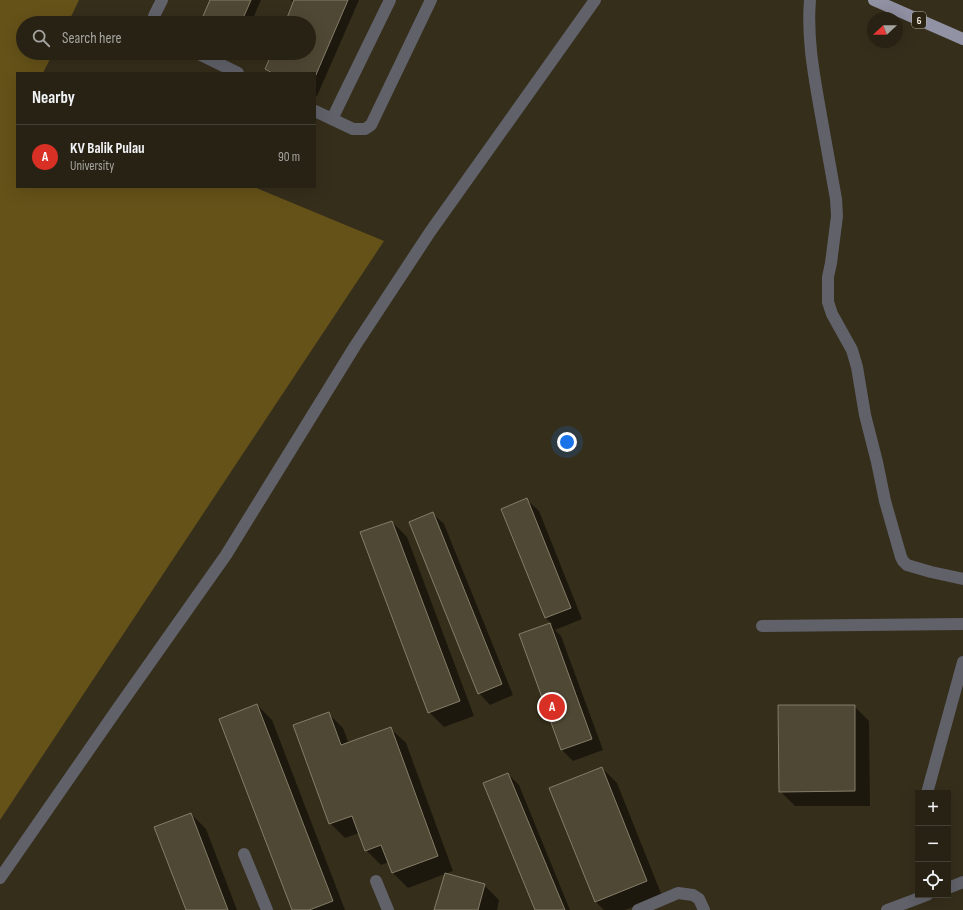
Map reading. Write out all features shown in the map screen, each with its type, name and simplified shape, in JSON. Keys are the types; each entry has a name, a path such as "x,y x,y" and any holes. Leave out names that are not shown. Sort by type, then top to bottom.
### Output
{"main road":[{"name":"6","path":"874,0 963,39"}],"street":[{"path":"154,16 162,0"},
{"path":"332,119 390,0"},
{"path":"316,111 352,129 365,129 371,125 432,0"},
{"path":"0,878 226,555 355,346 430,232 595,0"},
{"path":"810,0 809,13 811,48 836,199 837,216 828,277 828,302 832,314 852,350 857,367 865,415 885,501 901,557 907,565 931,572 963,578"},
{"path":"211,60 236,72"},
{"path":"762,626 963,624"},
{"path":"928,790 963,662"},
{"path":"244,854 267,910"},
{"path":"376,881 388,910"},
{"path":"951,887 963,882"},
{"path":"638,910 678,893 693,895 699,899 704,910"},
{"path":"887,910 919,898"}],"shaded area":[{"path":"0,0 79,0 71,16 16,16 16,60 50,60 44,72 16,72 16,188 256,188 384,241 0,820"}],"building":[{"path":"210,0 251,0 244,16 203,16"},
{"path":"294,0 348,0 316,75 316,72 270,72 265,69 269,60 316,60 316,16 288,16"},
{"path":"527,498 571,608 545,618 501,509"},
{"path":"433,512 502,684 478,694 409,522"},
{"path":"392,521 460,701 428,713 360,532"},
{"path":"550,623 592,739 561,750 519,634"},
{"path":"257,704 333,901 309,910 292,910 219,719"},
{"path":"778,705 855,705 855,791 779,792"},
{"path":"329,712 341,745 391,727 438,856 392,873 381,845 365,851 352,816 329,824 293,725"},
{"path":"602,767 647,881 595,902 549,788"},
{"path":"508,773 565,910 535,910 483,783"},
{"path":"191,813 228,910 186,910 154,827"},
{"path":"445,873 485,884 478,910 434,910"}],"place":[{"name":"KV Balik Pulau","path":"552,707"}]}
